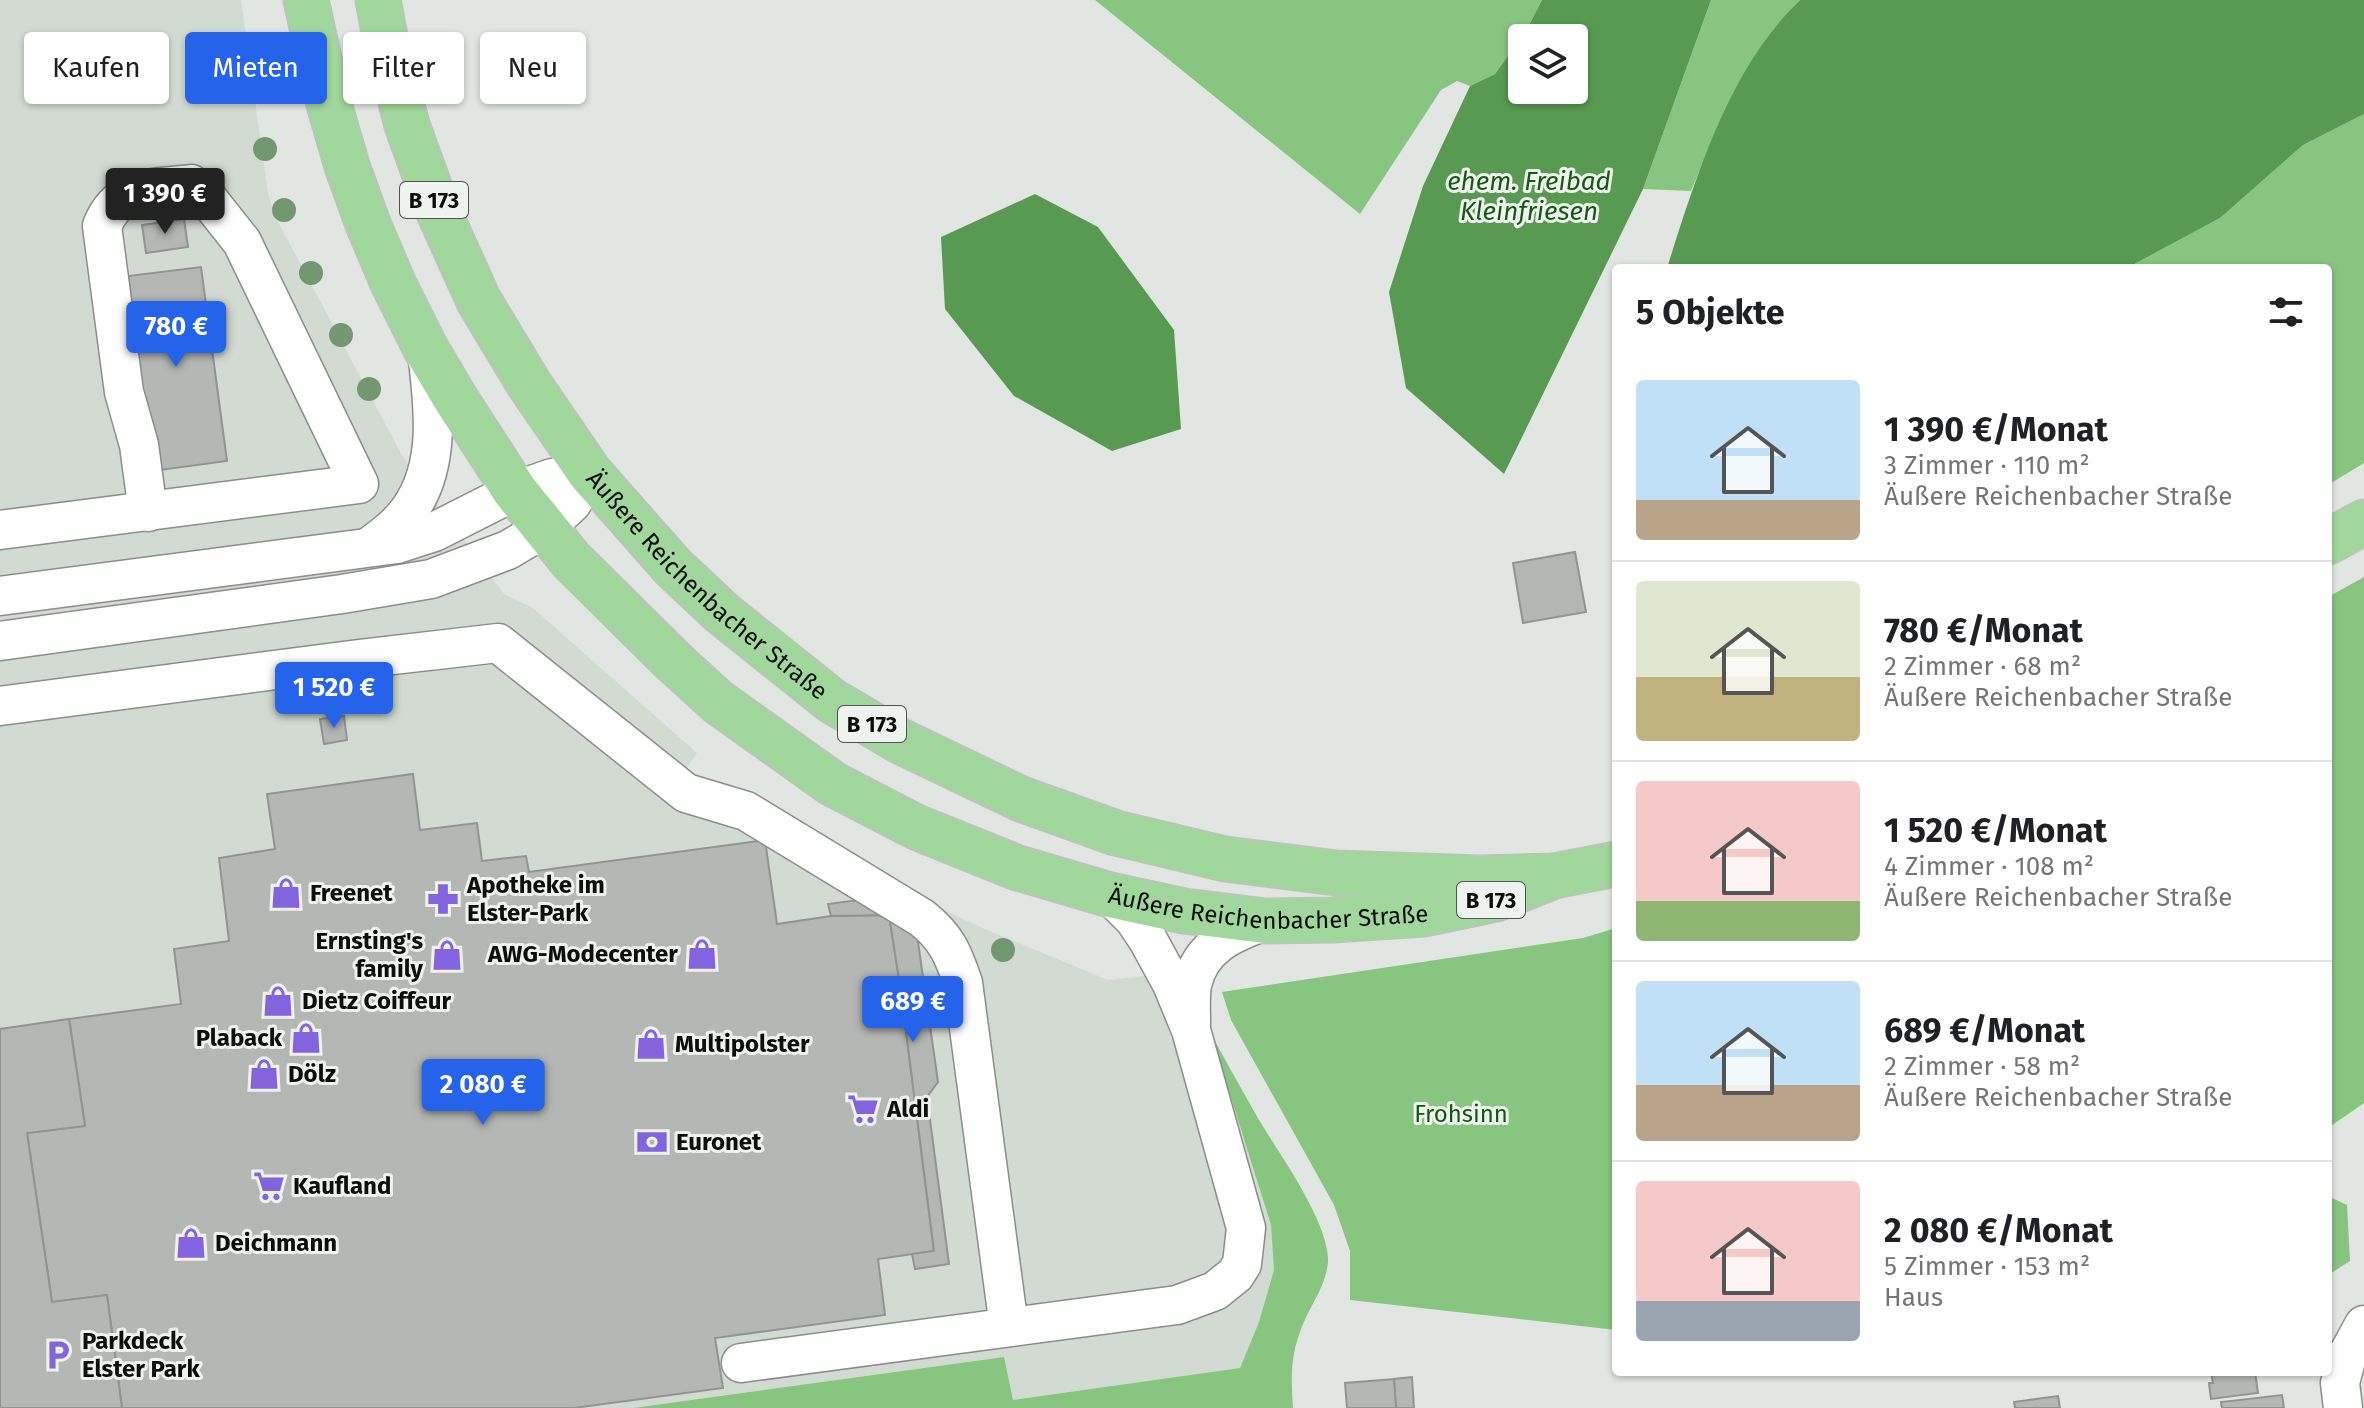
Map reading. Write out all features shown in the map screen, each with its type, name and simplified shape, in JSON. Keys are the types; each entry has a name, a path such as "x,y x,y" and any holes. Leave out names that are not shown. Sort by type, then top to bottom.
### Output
{"main road":[{"name":"B 173","path":"306,0 329,104 347,166 393,283 426,349"},
{"name":"Äußere Reichenbacher Straße","path":"378,0 407,125 437,208 479,301 529,384 590,473 673,567 722,613 832,701 900,741 1021,799 1116,833 1225,859 1336,873 1418,877 1554,876 1612,865"},
{"name":"Äußere Reichenbacher Straße","path":"426,349 515,491 571,560 613,604 718,702 833,784 916,827 1001,861 1110,895 1184,911 1265,921 1424,914 1496,899 1554,876"},
{"path":"2332,540 2364,522"}],"street":[{"path":"0,530 148,512 359,484 242,242 208,199 191,184 141,190 121,197 102,226 124,392 139,445 148,512"},
{"path":"368,548 392,530 411,508 422,485 431,453 434,426 426,349"},
{"path":"0,596 397,544 434,532 515,491 552,478 590,473"},
{"path":"0,641 431,579 508,550 545,528 572,503 590,473"},
{"path":"0,706 498,643 686,793 746,811 937,930 953,953 963,983 1009,1327"},
{"path":"741,1363 1177,1305 1215,1291 1235,1275 1242,1264 1246,1228 1191,1030 1172,984 1148,940 1134,919 1110,895"},
{"path":"1191,1030 1192,984 1202,960 1214,945 1231,934 1265,921"},
{"path":"2342,1395 2347,1356 2364,1325"}],"shaded area":[{"path":"0,0 241,0 245,32 185,32 185,104 256,104 268,193 275,216 404,459 504,594 533,608 697,753 681,776 884,883 985,929 1108,980 1152,975 1171,1038 1211,1034 1271,1225 1274,1270 1259,1323 1240,1368 1012,1400 1003,1357 633,1408 0,1408"}],"green space":[{"path":"1095,0 1542,0 1530,24 1508,24 1508,56 1495,74 1470,86 1457,81 1441,90 1360,214"},
{"path":"1711,0 1800,0 1781,20 1749,65 1691,191 1643,189"},
{"path":"2364,114 2364,463 2332,483 2332,264 2134,264 2220,218 2303,145"},
{"path":"2364,577 2364,1103 2332,1125 2332,595"},
{"name":"Frohsinn","path":"1612,929 1612,1330 1350,1300 1350,1251 1334,1205 1231,1020 1222,992 1583,938"},
{"path":"1211,1034 1302,1189 1326,1246 1328,1262 1325,1278 1303,1324 1294,1356 1293,1408 633,1408 1004,1357 1013,1400 1240,1368 1259,1322 1274,1270 1271,1225"},
{"path":"2332,1198 2347,1205 2350,1261 2332,1272"}],"water":[{"name":"ehem. Freibad Kleinfriesen","path":"1542,0 1711,0 1643,189 1504,474 1406,388 1389,292 1423,186 1470,86 1495,74 1508,56 1508,104 1588,104 1588,24 1530,24"},
{"path":"1800,0 2364,0 2364,114 2303,145 2220,218 2134,264 1668,264 1718,125 1753,58 1775,27"},
{"path":"1035,194 1098,227 1174,330 1181,429 1112,451 1014,396 945,309 941,237"}],"building":[{"path":"184,219 188,247 146,253 142,225"},
{"path":"201,267 227,461 153,471 124,302 131,301 128,276"},
{"path":"1575,552 1586,612 1523,623 1513,563"},
{"path":"339,685 342,708 319,711 316,688"},
{"path":"344,716 347,740 324,744 320,719"},
{"path":"413,774 420,830 477,823 482,861 526,856 529,872 765,840 777,924 831,916 889,915 934,1251 878,1259 885,1315 715,1338 723,1388 574,1408 122,1408 107,1295 52,1302 27,1133 85,1126 69,1019 181,1004 174,949 229,941 219,858 275,849 267,794"},
{"path":"911,893 938,1082 927,1097 949,1264 915,1269 912,1254 934,1251 889,915 831,916 828,904"},
{"name":"Parkdeck Elster Park","path":"69,1019 85,1126 27,1133 52,1302 107,1295 122,1408 0,1408 0,1029"},
{"path":"2212,1376 2256,1376 2258,1393 2211,1399 2209,1383 2213,1383"},
{"path":"1412,1377 1414,1408 1396,1408 1394,1379"},
{"path":"1394,1379 1396,1408 1347,1408 1345,1383"},
{"path":"2282,1395 2284,1408 2222,1408 2221,1402"},
{"path":"2058,1396 2060,1408 2015,1408 2014,1402"}],"place":[{"name":"Freenet","path":"286,893"},
{"name":"Apotheke im Elster-Park","path":"443,899"},
{"name":"AWG-Modecenter","path":"702,954"},
{"name":"Ernsting's family","path":"447,955"},
{"name":"Dietz Coiffeur","path":"278,1001"},
{"name":"Plaback","path":"306,1038"},
{"name":"Multipolster","path":"651,1044"},
{"name":"Dölz","path":"264,1074"},
{"name":"Aldi","path":"863,1109"},
{"name":"Euronet","path":"652,1142"},
{"name":"Kaufland","path":"269,1186"},
{"name":"Deichmann","path":"191,1243"},
{"name":"Parkdeck Elster Park","path":"58,1355"}]}
